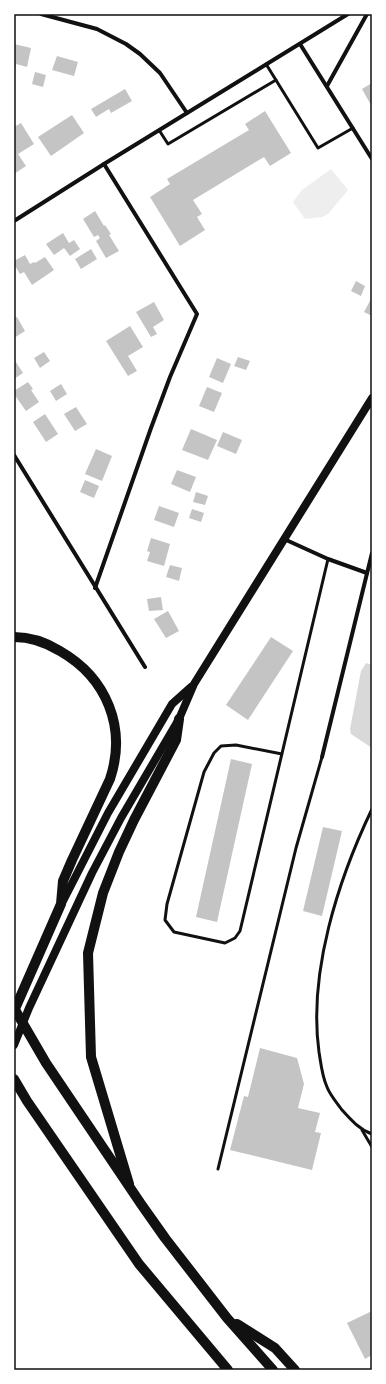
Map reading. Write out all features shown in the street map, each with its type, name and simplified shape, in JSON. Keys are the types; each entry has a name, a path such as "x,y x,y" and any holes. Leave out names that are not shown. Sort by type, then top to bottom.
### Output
{"highway":[{"path":"14,637 34,640 53,647 72,658 82,666 102,691 111,709 115,725 116,739 114,765 110,779 63,881 61,904 14,1011"},
{"path":"129,1184 91,1057 88,953 103,893 119,852 134,820 176,740 179,718"},
{"path":"14,994 46,1063"},
{"path":"14,1008 46,1063 165,1238 227,1318 273,1370"},
{"path":"14,1079 27,1101 139,1264 228,1370"},
{"path":"227,1318 275,1348 295,1370"}],"main road":[{"path":"14,1045 29,1008 92,873 121,818 179,718 194,684 372,398"},
{"path":"61,904 108,813 172,704 194,684"}],"street":[{"path":"41,14 97,29 126,44 140,54 160,73 187,113"},
{"path":"14,221 348,14"},
{"path":"326,86 367,14"},
{"path":"300,44 372,159"},
{"path":"95,588 151,428 197,314 104,164"},
{"path":"14,455 145,667"},
{"path":"284,539 328,560 367,573"},
{"path":"322,757 372,553"}],"lane":[{"path":"266,64 318,148 353,128"},
{"path":"159,130 168,144 276,80"},
{"path":"282,754 236,745 221,746 214,753 204,772 167,904 165,920 174,932 225,942 235,938 240,931 282,754 328,560"},
{"path":"218,1169 296,848 322,757"},
{"path":"372,809 356,843 334,905 320,972 317,1008 317,1038 321,1069 327,1088 341,1108 362,1130 372,1147"},
{"path":"362,1130 372,1134"}],"shaded area":[{"path":"331,169 348,190 328,214 322,217 305,219 293,202 302,190"},
{"path":"366,663 372,665 372,748 351,734 350,729 361,671"}],"building":[{"path":"14,44 31,48 27,67 16,64 15,72"},
{"path":"57,56 78,62 74,76 52,70"},
{"path":"35,72 46,75 43,87 32,84"},
{"path":"372,83 372,107 362,89"},
{"path":"125,89 132,101 111,113 109,109 96,117 91,109"},
{"path":"265,111 291,153 270,166 264,157 193,200 202,214 197,217 205,230 180,246 150,197 170,184 167,179 249,130 245,124"},
{"path":"72,115 84,133 51,156 38,137"},
{"path":"21,123 34,144 18,154 26,166 14,174 14,127"},
{"path":"95,211 111,234 109,235 119,251 106,258 96,241 100,238 98,235 94,237 83,219"},
{"path":"63,233 69,243 74,240 80,249 70,256 64,248 54,255 46,244"},
{"path":"91,249 97,259 81,269 75,259"},
{"path":"25,255 30,264 35,263 45,257 54,270 32,285 24,272 20,274 14,264 14,261"},
{"path":"356,281 365,286 361,296 351,291"},
{"path":"372,297 372,316 364,312"},
{"path":"154,302 164,320 153,327 157,334 151,337 136,312"},
{"path":"17,317 25,331 14,338 14,318"},
{"path":"130,326 143,347 128,356 137,371 128,376 106,341"},
{"path":"44,352 50,361 40,368 34,358"},
{"path":"238,357 250,361 246,370 234,366"},
{"path":"217,358 231,364 223,383 209,377"},
{"path":"14,359 23,373 14,379"},
{"path":"28,382 33,389 31,390 39,402 26,411 14,394 14,391"},
{"path":"61,384 67,394 56,401 50,391"},
{"path":"207,387 222,393 214,412 199,406"},
{"path":"76,407 87,424 75,431 64,414"},
{"path":"45,414 58,434 46,442 33,422"},
{"path":"191,429 217,440 208,460 182,450"},
{"path":"223,432 242,440 236,454 217,446"},
{"path":"96,449 112,456 102,481 85,474"},
{"path":"177,470 196,477 190,492 171,484"},
{"path":"85,480 99,486 94,498 80,492"},
{"path":"196,492 208,496 205,505 193,502"},
{"path":"159,506 179,513 174,527 154,520"},
{"path":"192,509 204,513 201,522 189,518"},
{"path":"151,538 170,544 164,566 147,561 150,552 147,551"},
{"path":"170,565 182,568 179,581 166,577"},
{"path":"161,597 163,610 149,611 147,599"},
{"path":"168,611 179,631 166,638 154,619"},
{"path":"271,637 293,651 248,720 226,705"},
{"path":"231,759 252,764 217,922 196,917"},
{"path":"323,827 342,831 322,916 303,911"},
{"path":"260,1048 297,1058 304,1084 298,1108 320,1113 315,1132 321,1133 312,1170 230,1150 244,1096 248,1097"},
{"path":"372,1311 372,1355 365,1359 347,1323"}]}
